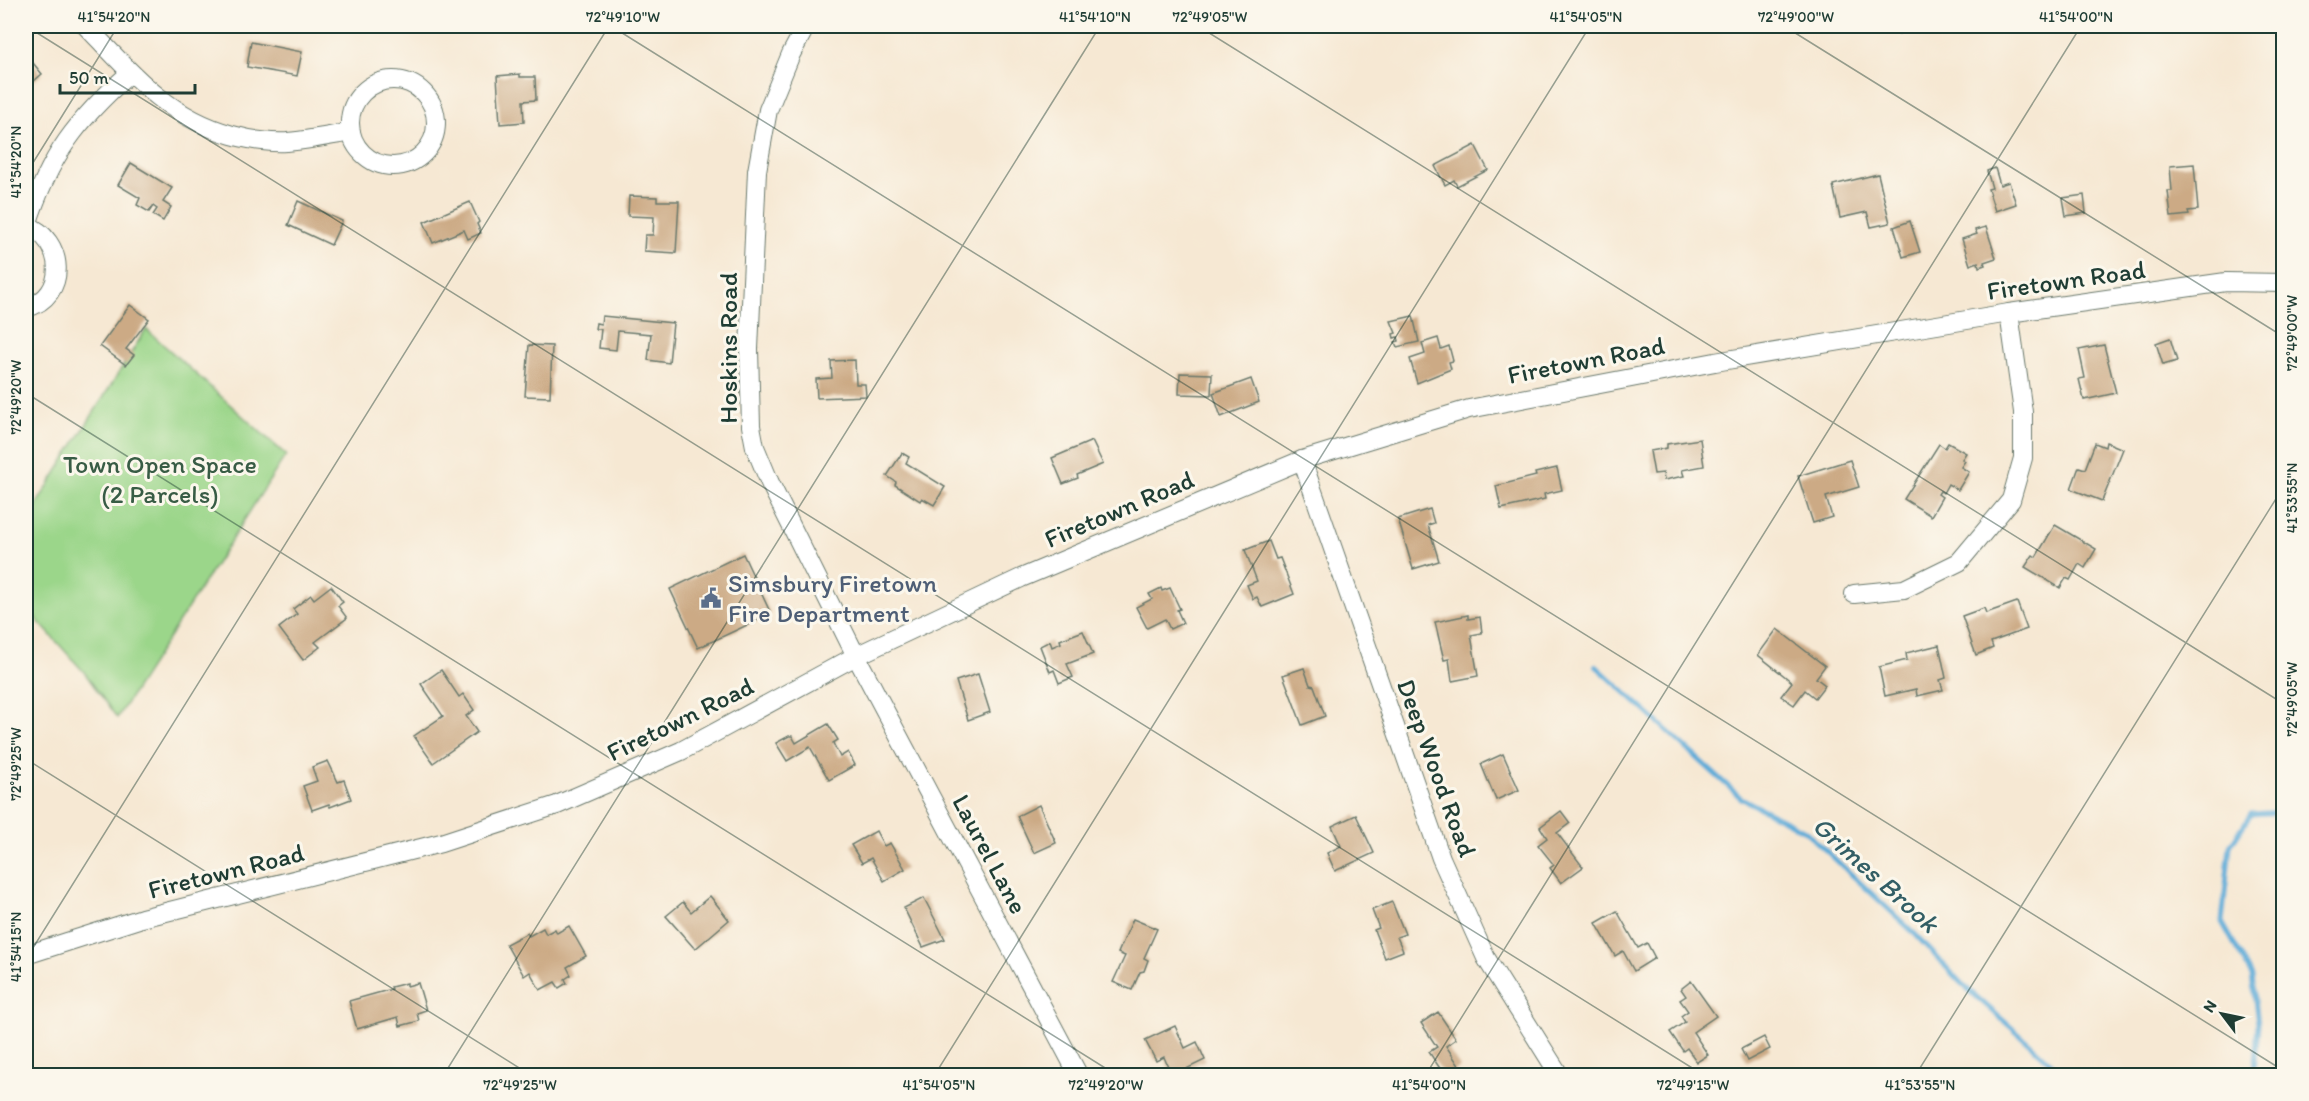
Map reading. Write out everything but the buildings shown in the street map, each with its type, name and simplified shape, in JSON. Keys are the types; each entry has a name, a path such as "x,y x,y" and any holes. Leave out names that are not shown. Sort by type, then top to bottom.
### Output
{"street":[{"path":"87,26 130,73 155,96 179,114 214,130 254,141 285,142 351,132"},
{"name":"Hoskins Road","path":"806,26 791,54 768,110 757,171 749,349 752,426 755,447 770,483 856,656"},
{"path":"26,308 44,298 53,286 57,272 56,257 50,243 40,232 26,225 37,193 53,160 76,127 106,94 130,73"},
{"path":"392,80 407,82 420,89 430,100 436,113 437,127 434,140 416,161 403,166 389,167 364,156 351,132 350,117 355,103 364,91 378,83 392,80"},
{"name":"Firetown Road","path":"26,955 142,918 441,843 557,806 681,751 856,656 1021,578 1302,460 1469,409 1715,362 2009,313 2226,282 2283,283"},
{"path":"1854,594 1904,589 1959,562 2011,500 2024,458 2022,412 2009,313"},
{"name":"Deep Wood Road","path":"1302,460 1441,858 1486,957 1560,1076"},
{"name":"Laurel Lane","path":"856,656 1079,1076"}],"green space":[{"name":"Town Open Space (2 Parcels)","path":"146,329 286,455 117,718 84,672 26,608 26,521"}],"waterway":[{"name":"Grimes Brook","path":"1596,666 1741,798 1805,831 1914,933 1961,983 2066,1076"},
{"path":"2252,1076 2258,1024 2252,976 2222,922 2230,846 2251,814 2284,812"}],"place":[{"name":"Simsbury Firetown Fire Department","path":"711,598"}]}
